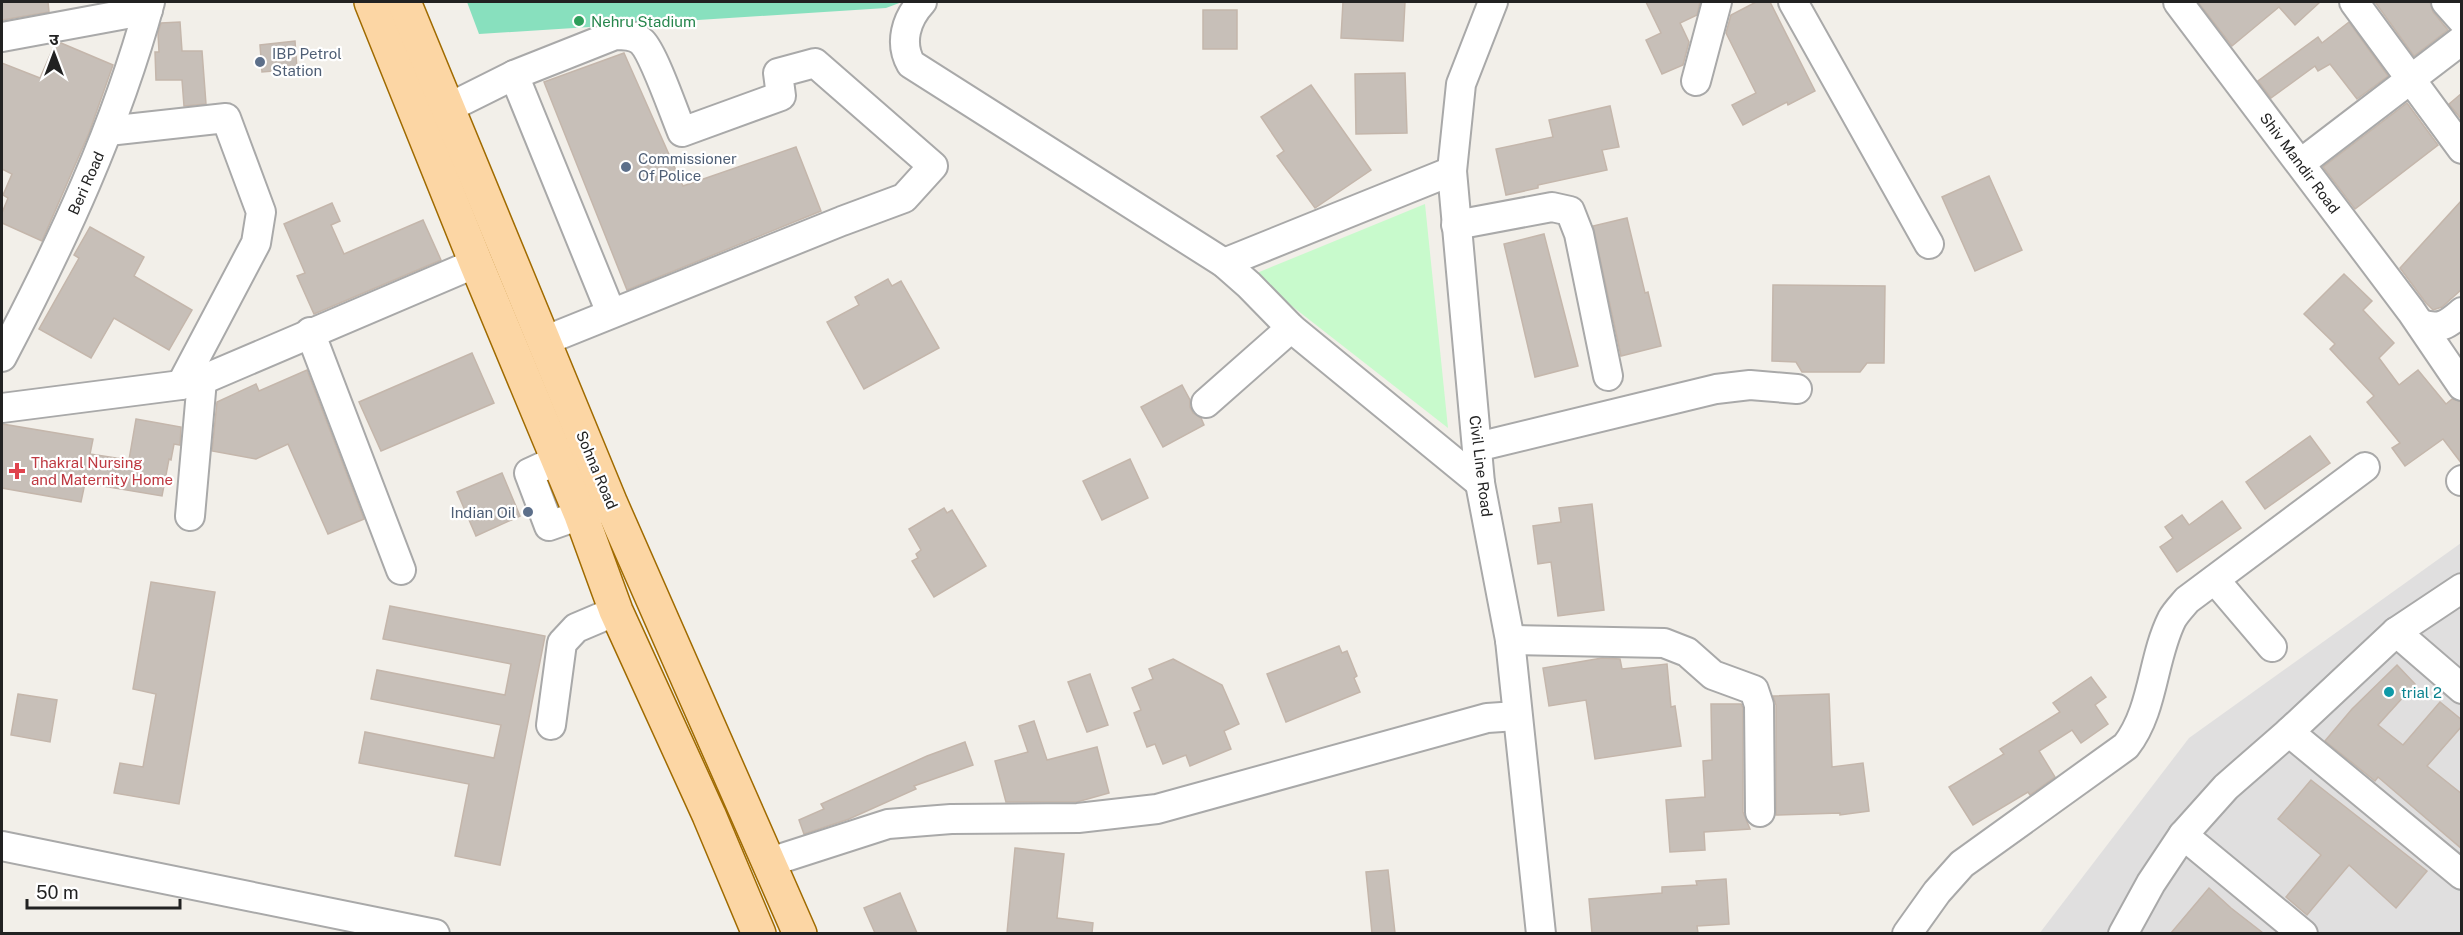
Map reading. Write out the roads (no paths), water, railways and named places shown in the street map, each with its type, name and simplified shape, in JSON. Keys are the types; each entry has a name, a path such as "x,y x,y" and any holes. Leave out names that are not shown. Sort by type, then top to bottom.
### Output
{"main road":[{"name":"Sohna Road","path":"371,2 433,114 544,341 611,504 800,933"},
{"name":"Sohna Road","path":"404,2 433,114 476,263 581,515 616,611 709,815 759,933"}],"street":[{"path":"922,2 909,17 905,39 905,53 911,64 1224,263 1291,328 1480,483"},
{"name":"Civil Line Road","path":"1493,2 1461,84 1452,171 1480,483 1510,640 1541,933"},
{"path":"1696,81 1717,2"},
{"path":"1793,2 1929,244"},
{"name":"Shiv Mandir Road","path":"2178,2 2421,324 2462,386"},
{"path":"2354,2 2462,149"},
{"path":"2446,2 2462,20"},
{"path":"2,37 149,6"},
{"name":"Beri Road","path":"2,357 14,309 82,194 108,131 149,6"},
{"path":"433,114 514,75 615,35 633,36 642,42 651,59 682,132 781,96 778,73 814,63 933,166 904,198 544,341"},
{"path":"2301,163 2462,40"},
{"path":"514,75 611,313"},
{"path":"108,131 226,118 261,212 256,243 191,382 190,516"},
{"path":"1224,263 1452,171"},
{"path":"1456,225 1552,207 1570,211 1579,234 1608,376"},
{"path":"2,408 191,382 476,263"},
{"path":"2421,324 2435,328 2449,323 2462,312"},
{"path":"1206,403 1291,328"},
{"path":"310,332 401,570"},
{"path":"1477,447 1716,389 1750,385 1797,389"},
{"path":"558,459 588,447"},
{"path":"1907,933 1937,892 1962,864 2126,746 2135,735 2163,642 2173,617 2187,600 2365,467"},
{"path":"581,515 611,504"},
{"path":"2215,580 2272,647"},
{"path":"2123,933 2151,883 2183,835 2226,786 2289,732 2396,632 2462,588"},
{"path":"551,724 562,643 576,628 616,611"},
{"path":"2396,632 2462,689"},
{"path":"1510,640 1664,643 1687,652 1713,675 1754,690 1759,705 1760,812"},
{"path":"770,862 888,824 951,819 1078,818 1157,809 1486,718 1517,716"},
{"path":"2289,732 2462,875"},
{"path":"2183,835 2303,933"},
{"path":"2,846 435,933"}],"place":[{"name":"Nehru Stadium","path":"579,21"},
{"name":"IBP Petrol Station","path":"260,62"},
{"name":"Commissioner Of Police","path":"626,167"},
{"name":"Thakral Nursing and Maternity Home","path":"17,471"},
{"name":"Indian Oil","path":"528,512"},
{"name":"trial 2","path":"2389,692"}]}
